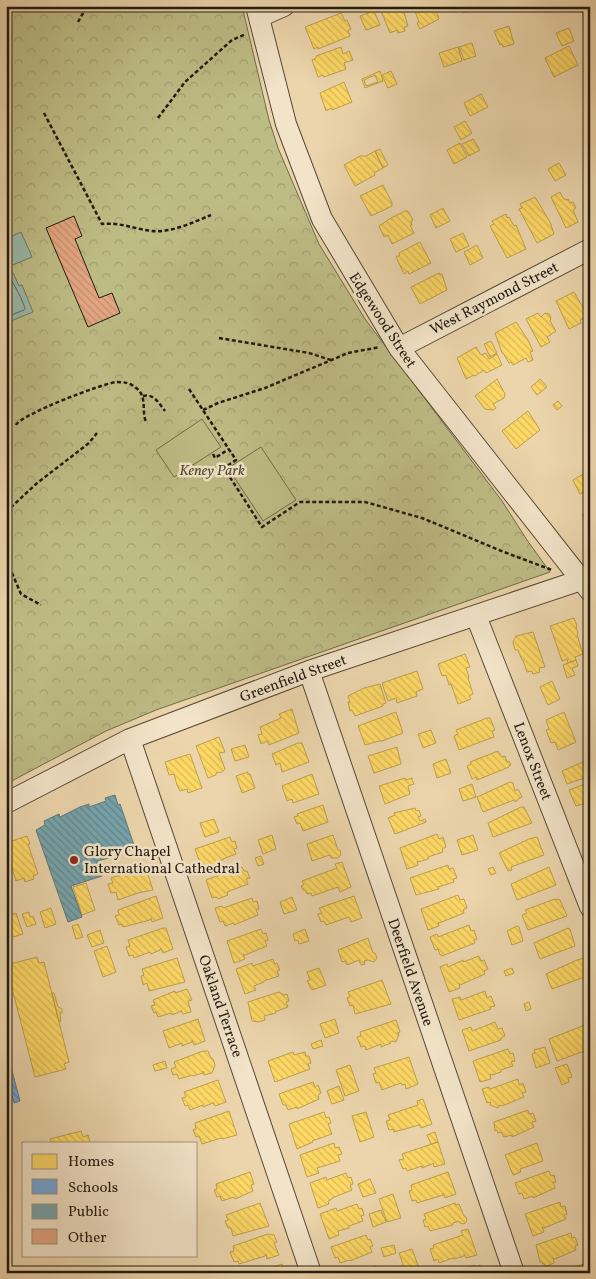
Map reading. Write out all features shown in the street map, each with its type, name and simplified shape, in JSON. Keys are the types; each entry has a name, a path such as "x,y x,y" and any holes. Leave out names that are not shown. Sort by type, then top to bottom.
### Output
{"street":[{"path":"259,17 284,6"},
{"name":"Edgewood Street","path":"259,17 286,124 322,219 397,346 587,583"},
{"name":"West Raymond Street","path":"397,346 590,249"},
{"name":"Greenfield Street","path":"6,803 130,739 309,671 476,616 587,583"},
{"name":"Lenox Street","path":"476,616 590,907"},
{"name":"Deerfield Avenue","path":"309,671 514,1273"},
{"name":"Oakland Terrace","path":"130,739 311,1273"}],"path":[{"path":"78,22 87,6"},
{"path":"158,118 186,82 259,17"},
{"path":"44,113 102,224 123,225 154,232 170,229 211,215"},
{"path":"220,338 310,353 332,360"},
{"path":"203,410 218,403 265,388 348,353 397,346"},
{"path":"16,425 22,418 102,385 117,382 129,383 144,396 144,417 146,422"},
{"path":"189,389 236,460 224,468 262,527 300,502 365,502 422,518 504,552 587,583"},
{"path":"144,396 148,394 152,396 165,410"},
{"path":"6,512 36,484 89,443 97,433"},
{"path":"213,454 215,458 229,449"},
{"path":"6,570 12,573 21,594 42,606"}],"green space":[{"name":"Keney Park","path":"6,6 242,6 269,120 278,148 319,244 365,319 502,501 550,572 156,710 106,731 6,784"},
{"path":"202,419 221,447 174,477 156,450"},
{"path":"261,447 296,500 263,521 228,468"}],"water":[{"path":"21,232 32,257 10,266 19,286 22,285 33,312 6,323 6,239"}],"building: Homes":[{"path":"379,6 402,6 408,26 404,27 405,31 398,33 397,30 390,33"},
{"path":"413,6 434,6 439,19 420,29"},
{"path":"456,6 468,6 469,11 463,13 461,8 458,10"},
{"path":"374,11 380,25 366,30 360,16"},
{"path":"341,13 351,29 348,30 350,36 314,49 305,27"},
{"path":"509,26 514,44 503,47 502,44 500,45 494,31"},
{"path":"569,28 574,41 562,46 556,33"},
{"path":"472,43 476,56 464,60 459,47"},
{"path":"569,46 578,65 554,77 545,58"},
{"path":"341,47 343,54 349,51 353,60 344,63 346,69 324,77 323,75 318,77 312,60 316,56"},
{"path":"458,47 462,61 444,67 439,53"},
{"path":"380,71 383,81 365,88 362,79","holes":["375,75 378,82 366,86 364,80"]},
{"path":"391,71 397,84 388,88 382,75"},
{"path":"344,82 352,102 326,111 320,93"},
{"path":"481,94 488,107 470,116 464,103"},
{"path":"465,121 472,133 461,140 454,127"},
{"path":"473,139 480,150 469,156 462,144"},
{"path":"460,143 467,157 454,164 447,150"},
{"path":"380,149 388,165 383,168 375,151"},
{"path":"375,151 383,168 374,173 375,175 355,186 344,165 360,156 366,156"},
{"path":"559,163 566,175 555,181 548,169"},
{"path":"383,185 392,206 371,216 360,196"},
{"path":"560,192 563,198 568,199 570,203 573,202 576,208 573,210 578,222 566,228 551,197"},
{"path":"535,197 550,222 554,234 537,243 519,209 522,208 520,204"},
{"path":"443,208 450,221 436,228 430,215"},
{"path":"408,211 413,220 411,221 412,225 410,225 414,233 392,244 388,235 384,237 379,226"},
{"path":"506,214 514,226 516,225 526,249 507,258 490,226 494,224 492,221"},
{"path":"463,233 469,246 456,252 450,239"},
{"path":"420,242 431,263 409,274 408,271 404,274 396,257 400,255 399,253"},
{"path":"477,245 483,258 470,265 464,252"},
{"path":"439,273 440,275 442,274 447,290 420,304 411,287"},
{"path":"574,292 588,316 580,320 581,323 569,329 556,301"},
{"path":"538,313 541,317 545,313 549,314 550,321 556,331 547,337 550,342 541,347 526,319"},
{"path":"516,322 533,351 530,352 533,360 528,362 526,358 513,365 511,362 509,363 502,353 495,333"},
{"path":"491,341 497,353 490,357 484,344"},
{"path":"476,347 481,355 486,353 489,359 497,354 502,365 486,373 484,370 466,379 457,358"},
{"path":"497,379 505,394 504,398 493,404 496,408 493,410 485,409 475,396"},
{"path":"540,379 547,387 537,395 531,387"},
{"path":"558,401 562,406 557,410 553,405"},
{"path":"528,411 540,430 516,449 502,431"},
{"path":"587,472 590,478 590,489 580,494 573,480"},
{"path":"590,511 590,544 584,532 589,529 582,515"},
{"path":"574,618 583,654 575,657 576,660 568,663 567,659 562,661 550,626"},
{"path":"533,632 545,667 539,668 540,672 533,674 532,671 527,672 518,650 515,650 513,642 516,636"},
{"path":"465,654 470,667 466,668 473,694 469,696 471,699 458,704 451,684 449,685 446,675 442,676 438,664"},
{"path":"576,660 578,666 572,668 575,675 567,678 563,665"},
{"path":"417,671 423,689 416,692 417,696 397,703 396,698 388,701 382,683"},
{"path":"552,681 560,699 548,705 540,687"},
{"path":"380,684 386,703 383,706 355,716 352,710 350,711 348,696 364,688"},
{"path":"292,709 299,733 269,745 267,741 261,744 258,735 262,734 260,727 281,718 279,714"},
{"path":"396,712 403,733 365,745 358,726"},
{"path":"564,712 576,742 558,750 555,742 551,743 546,730 549,729 546,720"},
{"path":"490,718 495,730 492,731 494,737 459,750 454,736 458,734 456,730"},
{"path":"431,730 436,743 423,748 418,734"},
{"path":"219,737 225,752 219,753 225,769 208,778 196,746"},
{"path":"302,743 309,762 282,772 280,763 276,765 272,754"},
{"path":"245,745 249,757 235,761 231,749"},
{"path":"397,747 401,764 374,773 368,756"},
{"path":"498,751 502,757 505,756 507,762 509,761 511,765 477,780 476,777 472,779 467,766 471,764 470,762"},
{"path":"190,754 202,788 188,793 187,789 180,791 174,774 169,775 165,762"},
{"path":"446,759 451,773 437,778 433,764"},
{"path":"585,761 590,761 590,776 567,784 562,771"},
{"path":"248,772 255,788 242,793 236,776"},
{"path":"312,774 319,794 293,803 292,799 287,801 282,786"},
{"path":"405,778 406,780 412,778 414,784 408,786 410,794 385,804 379,786"},
{"path":"510,782 513,783 515,791 518,789 522,797 515,802 514,800 483,812 477,797"},
{"path":"590,782 590,801 576,806 569,790"},
{"path":"472,784 476,797 463,801 459,789"},
{"path":"323,805 328,822 303,831 300,823 297,824 294,817 298,816 297,814"},
{"path":"524,807 532,823 493,837 488,823"},
{"path":"415,808 416,811 419,810 421,816 418,817 420,821 425,819 426,822 395,834 388,818 395,815 394,813"},
{"path":"214,819 219,832 205,837 200,823"},
{"path":"437,834 439,839 443,837 446,847 442,849 443,852 428,857 428,859 417,861 418,865 407,869 400,848"},
{"path":"272,835 276,849 263,854 258,840"},
{"path":"333,835 341,855 338,858 331,858 330,855 312,861 307,844"},
{"path":"473,835 478,850 462,855 457,840"},
{"path":"27,836 38,874 33,876 34,879 25,882 24,878 16,881 10,861 8,862 6,857 6,843"},
{"path":"230,837 232,842 235,841 237,848 234,849 236,854 217,862 218,865 203,871 195,849"},
{"path":"537,837 544,855 511,867 512,870 508,871 499,853"},
{"path":"261,856 264,864 258,866 255,858"},
{"path":"342,862 351,887 340,892 338,887 312,896 311,893 307,894 303,890 301,886 304,885 302,881 337,868 335,864"},
{"path":"448,865 449,869 453,868 457,878 453,879 454,882 438,887 439,889 416,895 410,878"},
{"path":"145,866 153,890 118,900 116,892 111,893 108,884 113,883 111,878"},
{"path":"242,867 244,871 247,871 250,878 246,879 248,884 227,892 228,895 218,899 217,897 212,898 206,880"},
{"path":"493,867 496,873 491,875 488,869"},
{"path":"549,867 556,885 517,900 511,884"},
{"path":"86,883 95,910 82,915 73,887"},
{"path":"458,895 460,900 464,899 467,908 463,910 464,913 438,922 439,926 428,930 421,909"},
{"path":"156,896 163,918 152,922 151,918 150,920 123,927 122,924 119,925 115,916 119,915 118,910"},
{"path":"354,896 362,918 351,922 349,917 326,925 324,921 321,922 318,914 322,913 319,908"},
{"path":"292,897 297,910 284,914 280,902"},
{"path":"252,898 253,902 257,901 259,909 256,910 258,915 234,925 234,923 225,926 223,921 220,922 215,908 222,906 223,908"},
{"path":"555,899 560,900 567,916 528,930 522,915 527,913 525,910"},
{"path":"51,908 56,924 45,928 40,912"},
{"path":"29,912 30,917 33,916 36,924 27,927 22,914"},
{"path":"16,913 23,934 10,938 6,929 6,916"},
{"path":"78,924 83,937 76,939 72,926"},
{"path":"469,925 471,931 474,930 477,939 474,940 475,943 442,956 438,949 435,950 430,937 437,934 438,937"},
{"path":"517,926 523,941 512,945 507,931"},
{"path":"166,928 173,949 163,953 161,948 151,954 150,952 134,958 133,955 129,956 126,947 130,946 128,940"},
{"path":"568,928 570,929 575,946 540,959 534,943"},
{"path":"261,929 263,934 266,933 268,940 265,941 267,946 245,955 243,954 245,959 234,963 227,941"},
{"path":"305,929 309,941 299,944 298,940 295,941 293,934"},
{"path":"100,930 104,943 92,947 87,935"},
{"path":"368,938 373,953 375,953 377,958 374,962 368,960 364,961 365,964 361,965 359,960 347,965 345,961 342,962 338,950"},
{"path":"107,946 116,972 103,977 94,951"},
{"path":"479,956 481,961 484,960 488,969 484,971 485,974 460,985 459,983 460,988 449,992 440,967 447,964 448,967 463,960 463,962"},
{"path":"37,957 39,963 44,962 69,1062 64,1064 66,1069 35,1077 6,965"},
{"path":"177,958 185,982 149,991 147,983 143,985 141,976 144,975 142,969"},
{"path":"584,958 590,975 552,989 546,974"},
{"path":"273,959 280,970 277,971 279,976 254,986 256,990 245,994 236,969 252,963 253,966"},
{"path":"319,968 326,985 312,990 307,981 310,980 307,972"},
{"path":"512,968 514,973 506,976 504,971"},
{"path":"382,980 391,1004 355,1014 353,1005 350,1006 347,998 350,997 348,992"},
{"path":"187,989 192,1000 188,1001 191,1012 183,1014 182,1011 158,1017 151,1006 155,1005 153,1000 175,991 175,993"},
{"path":"485,991 487,998 491,996 495,1006 459,1020 452,999 460,997 461,1000"},
{"path":"279,992 284,995 287,994 289,1001 286,1002 288,1007 264,1016 265,1020 259,1022 252,1021 248,1002"},
{"path":"52,993 54,993 58,1007 62,1009 62,1013 60,1013 61,1021 59,1022"},
{"path":"529,1002 531,1009 526,1011 524,1004"},
{"path":"198,1019 205,1041 194,1045 192,1040 192,1042 182,1046 182,1043 169,1048 163,1031"},
{"path":"335,1019 339,1033 325,1038 320,1024"},
{"path":"396,1020 400,1032 397,1033 399,1034 396,1042 392,1041 381,1047 381,1044 366,1050 365,1046 361,1047 357,1037 361,1036 360,1032"},
{"path":"495,1022 498,1029 502,1028 505,1036 501,1040 469,1051 462,1030 471,1027 472,1031"},
{"path":"590,1023 590,1049 557,1061 549,1039"},
{"path":"321,1040 323,1046 313,1049 311,1044"},
{"path":"545,1047 550,1063 536,1068 532,1054 535,1053 534,1050"},
{"path":"508,1049 510,1054 513,1053 515,1061 511,1062 513,1066 501,1070 501,1072 490,1074 491,1079 480,1082 473,1061"},
{"path":"203,1051 208,1051 213,1059 215,1065 212,1073 204,1075 203,1071 203,1073 179,1079 177,1074 173,1075 171,1069 176,1067 174,1062"},
{"path":"293,1052 294,1055 305,1052 306,1056 309,1056 311,1063 308,1064 310,1069 275,1082 268,1061"},
{"path":"409,1057 418,1084 406,1089 405,1084 402,1085 401,1083 382,1090 379,1082 376,1083 373,1074 376,1073 374,1068"},
{"path":"165,1061 167,1068 155,1071 153,1065"},
{"path":"567,1064 572,1077 568,1078 569,1082 562,1085 555,1068"},
{"path":"350,1065 359,1091 345,1096 336,1070"},
{"path":"590,1065 590,1083 589,1080 585,1081 584,1078 587,1077 584,1067"},
{"path":"518,1079 519,1085 523,1083 526,1092 522,1093 524,1097 502,1106 500,1105 498,1108 490,1105 491,1102 487,1103 482,1089 489,1087 490,1089"},
{"path":"218,1080 226,1102 215,1106 213,1102 190,1110 188,1105 185,1106 182,1098 186,1097 184,1092"},
{"path":"313,1082 315,1087 318,1085 321,1093 318,1095 319,1099 297,1109 297,1107 288,1110 286,1105 283,1105 279,1094"},
{"path":"339,1086 344,1100 332,1104 327,1091"},
{"path":"423,1099 432,1124 421,1128 419,1124 394,1132 393,1129 389,1130 386,1121 390,1120 388,1115 418,1105 417,1101"},
{"path":"528,1110 529,1114 533,1113 536,1121 532,1122 534,1127 512,1137 512,1135 504,1137 501,1132 495,1131 494,1122"},
{"path":"229,1111 237,1135 202,1144 199,1136 196,1137 193,1130 196,1129 195,1123"},
{"path":"324,1112 326,1118 329,1117 331,1123 328,1124 332,1134 297,1149 289,1124"},
{"path":"366,1112 374,1137 360,1142 352,1116"},
{"path":"81,1131 83,1137 88,1135 90,1142 51,1142 50,1139"},
{"path":"435,1132 438,1142 431,1144 427,1135"},
{"path":"438,1142 445,1164 434,1167 433,1163 422,1168 422,1166 407,1171 406,1168 403,1169 399,1160 404,1159 402,1154"},
{"path":"334,1143 335,1148 339,1147 342,1154 338,1155 340,1161 317,1168 319,1173 307,1177 300,1155"},
{"path":"537,1143 543,1161 520,1169 521,1172 513,1175 505,1155"},
{"path":"549,1171 551,1176 554,1175 556,1182 553,1182 555,1188 533,1198 533,1196 524,1199 522,1193 519,1194 515,1183"},
{"path":"250,1172 254,1184 251,1185 253,1191 235,1199 234,1197 222,1201 220,1196 217,1197 214,1190 217,1189 216,1184"},
{"path":"448,1172 456,1194 445,1198 443,1193 443,1195 417,1203 416,1200 412,1201 409,1191 412,1190 411,1185"},
{"path":"346,1173 348,1178 351,1177 353,1184 350,1185 352,1190 332,1198 328,1201 329,1204 318,1208 310,1183 326,1177 327,1180"},
{"path":"370,1179 376,1193 363,1197 358,1184"},
{"path":"393,1194 401,1218 387,1222 379,1199"},
{"path":"560,1202 561,1207 565,1206 567,1214 564,1215 566,1219 544,1228 542,1227 544,1232 533,1236 525,1214"},
{"path":"260,1203 269,1226 233,1236 231,1228 228,1228 225,1221 228,1220 226,1215"},
{"path":"455,1203 456,1205 459,1204 466,1217 467,1221 464,1224 459,1221 453,1223 453,1225 430,1231 428,1226 425,1227 423,1220 426,1219 424,1214"},
{"path":"357,1204 359,1209 362,1208 364,1215 361,1216 363,1221 338,1231 339,1235 329,1239 320,1214 336,1208 337,1211"},
{"path":"381,1210 386,1222 373,1227 369,1214"},
{"path":"468,1229 477,1255 466,1258 464,1254 464,1256 439,1263 438,1259 434,1261 430,1249 434,1248 433,1245 463,1235 461,1231"},
{"path":"571,1233 572,1238 575,1237 578,1245 575,1246 576,1250 555,1259 553,1258 554,1263 547,1266 540,1262 536,1245"},
{"path":"268,1234 274,1235 277,1242 274,1243 279,1255 267,1259 266,1254 265,1256 239,1264 238,1261 234,1262 230,1252 234,1251 233,1246"},
{"path":"366,1235 373,1246 370,1247 372,1252 340,1263 338,1257 335,1258 331,1247"},
{"path":"394,1245 396,1253 384,1257 381,1248"},
{"path":"412,1249 420,1271 406,1273 399,1253"},
{"path":"282,1264 285,1273 255,1273"},
{"path":"583,1264 584,1268 588,1266 590,1273 558,1273"},
{"path":"475,1265 475,1267 480,1265 485,1273 453,1273"},
{"path":"376,1266 378,1271 381,1270 382,1273 356,1273"}],"building: Schools":[{"path":"6,1052 11,1067 6,1068"},
{"path":"11,1067 20,1101 14,1103 6,1075 6,1068"},
{"path":"6,1137 12,1160 6,1161"}],"building: Public":[{"name":"Glory Chapel International Cathedral","path":"115,795 118,805 120,804 135,848 120,853 121,855 97,861 102,876 71,886 82,917 68,922 36,830 45,825 44,821 59,814 60,817 80,807 89,804 89,807 106,801 105,798"}],"building: Other":[{"path":"74,216 82,236 75,239 99,298 112,293 120,313 88,327 46,228"}],"place":[{"name":"Glory Chapel International Cathedral","path":"74,860"}]}
